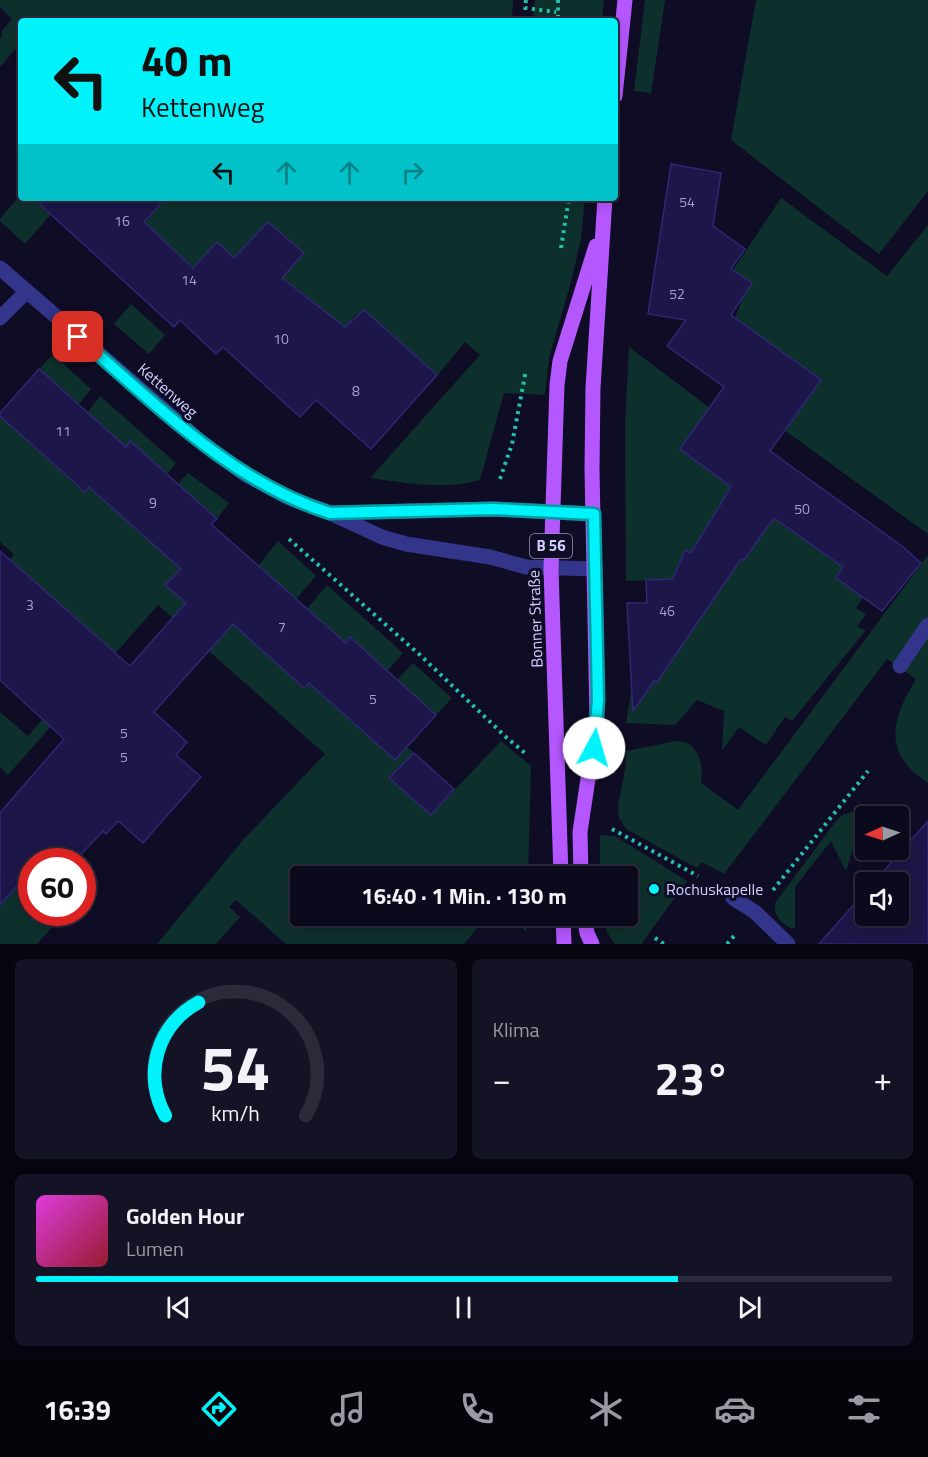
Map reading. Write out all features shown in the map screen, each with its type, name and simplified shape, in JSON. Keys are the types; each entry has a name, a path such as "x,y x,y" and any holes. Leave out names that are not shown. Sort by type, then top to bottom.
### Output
{"main road":[{"path":"618,67 625,0"},
{"name":"Bonner Straße","path":"580,866 580,832 597,719 592,469 593,388 605,201"},
{"name":"Bonner Straße","path":"561,866 550,568 557,385 560,361 603,223"},
{"path":"563,926 564,944"},
{"path":"586,926 592,944"}],"street":[{"name":"Kettenweg","path":"0,268 200,441 246,475 289,498 330,513 382,537 406,544 490,557 526,567 595,569"},
{"path":"0,318 26,292"},
{"name":"Kettenweg","path":"330,513 493,509 594,514"},
{"path":"900,666 928,625"},
{"path":"734,898 755,912 788,944"}],"path":[{"path":"526,0 525,8 556,12"},
{"path":"557,18 558,0"},
{"path":"289,538 530,757"},
{"path":"727,944 868,771"},
{"path":"609,827 698,876"},
{"path":"655,938 663,944"}],"green space":[{"path":"0,0 513,0 512,18 18,18 18,46 0,67 0,38 3,34 1,32 12,19 0,7"},
{"path":"535,0 604,0 602,18 533,18"},
{"path":"645,0 665,0 651,93 634,91"},
{"path":"756,0 928,0 928,191 879,254 731,140"},
{"path":"18,198 18,201 36,201 51,214 25,244 0,219"},
{"path":"781,198 887,276 928,225 928,534 690,362 702,345 797,414 821,380 735,318 743,297 752,283 733,270"},
{"path":"156,201 585,201 581,239 549,358 545,395 504,393 480,480 439,485 370,478 480,355 465,342 432,382 415,367 420,360 364,310 359,317 356,315 345,327 281,278 289,240 268,222 234,258 217,243 193,267 160,237 135,233 160,205"},
{"path":"131,304 165,335 149,354 114,324"},
{"path":"629,347 710,408 680,449 843,567 863,597 856,608 866,614 857,627 866,630 792,721 785,717 766,745 739,727 722,751 724,711 697,700 675,725 626,723 631,692 645,693 683,643 682,618 700,619 723,586 700,559 685,550 673,579 626,581 625,426"},
{"path":"53,354 91,389 79,404 39,369"},
{"path":"100,396 176,463 167,474 130,442 126,447 88,412"},
{"path":"0,416 84,492 89,487 190,559 166,585 193,610 180,624 158,605 8,775 0,767 0,712 28,736 63,696 99,639 10,560 14,554 0,542"},
{"path":"188,473 229,503 217,519 178,484"},
{"path":"278,541 316,576 296,599 258,566"},
{"path":"928,555 928,783 913,772 903,760 897,748 895,735 901,708 916,679 887,659 724,874 702,862 697,868 626,829 619,818 618,805 626,751 676,741 689,743 699,757 702,771 701,783 738,810"},
{"path":"327,585 403,653 387,671 350,638 346,643 307,609"},
{"path":"218,611 304,688 309,683 395,760 407,747 414,753 390,778 431,815 501,741 531,766 528,866 290,866 290,926 479,926 464,944 286,944 236,900 229,907 240,917 216,944 157,944 243,840 325,754 193,637"},
{"path":"413,663 452,698 436,715 397,680"},
{"path":"855,812 855,843 846,871 831,841 795,887 795,929 787,926 777,916 775,903 836,821 844,814"},
{"path":"600,835 615,836 687,881 642,943 644,944 615,944 606,926 638,926 638,866 600,866"},
{"path":"18,884 18,926 53,926 37,944 0,944 0,905"}],"building":[{"path":"671,164 721,173 713,226 745,249 731,269 752,283 731,315 821,380 770,451 902,546 921,563 882,611 836,578 843,567 774,518 743,561 741,559 657,682 654,681 633,711 627,603 647,603 646,580 673,579 685,550 691,553 731,487 680,449 724,387 667,346 686,320 648,314"},
{"path":"36,201 163,201 144,222 193,268 217,242 234,258 268,222 304,253 282,278 345,327 364,310 437,375 371,449 316,400 300,417 223,347 216,354 180,320 174,327"},
{"path":"39,369 126,447 130,441 217,519 211,524 346,643 350,637 436,715 395,760 309,683 304,688 233,624 154,712 187,742 176,755 201,777 143,843 118,821 106,834 103,831 87,848 18,848 18,885 0,905 0,813 64,739 0,680 0,551 130,666 186,603 165,585 181,569 89,487 85,492 0,416 0,413"},
{"path":"414,753 454,789 431,815 389,778"},
{"path":"928,821 928,944 819,944 855,903 855,926 909,926 909,872 883,872 893,860 909,860 909,842"}],"place":[{"name":"Rochuskapelle","path":"654,889"}],"route":[{"path":"78,337 200,441 246,475 310,507 330,513 493,509 594,514 598,700 594,748"}]}
